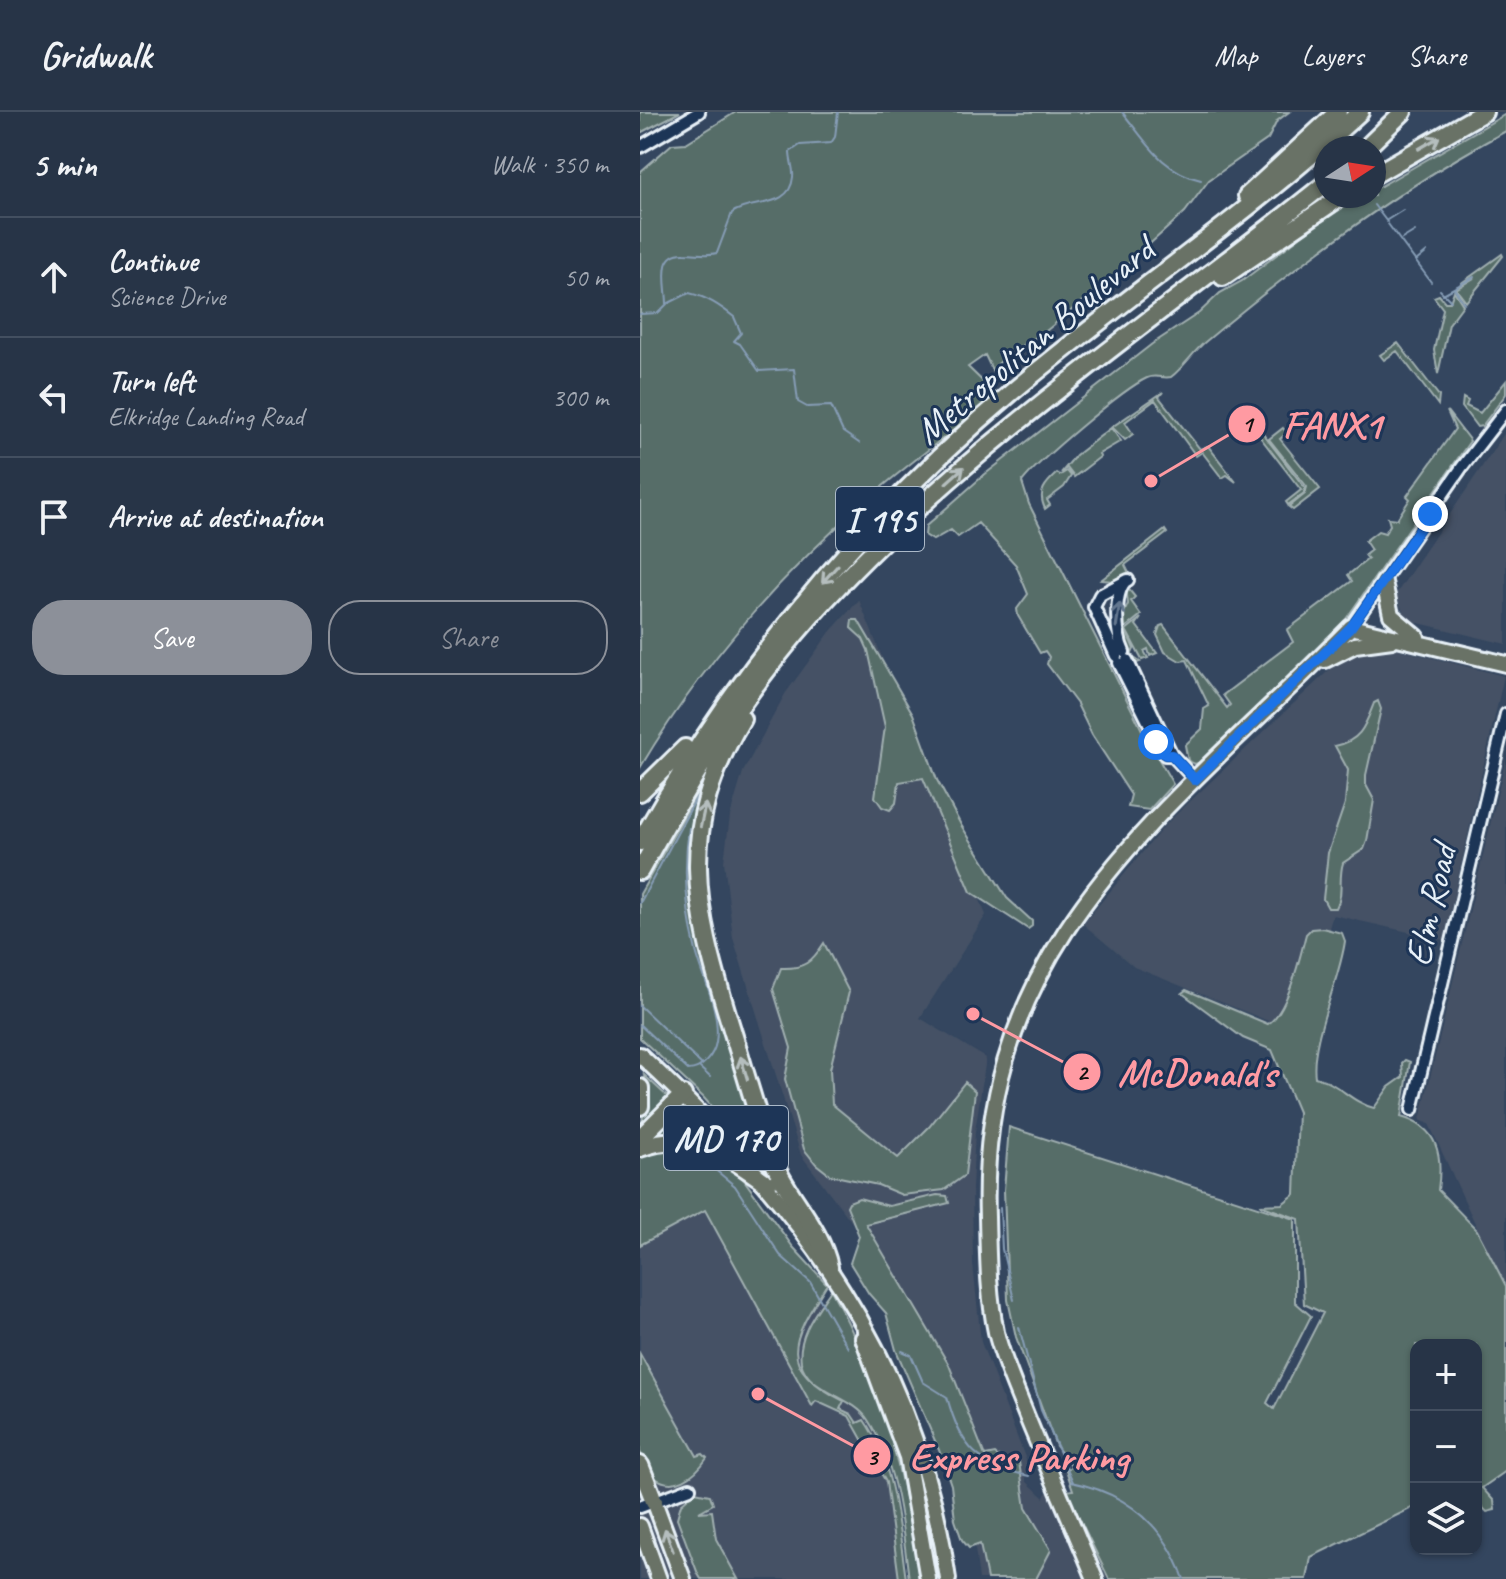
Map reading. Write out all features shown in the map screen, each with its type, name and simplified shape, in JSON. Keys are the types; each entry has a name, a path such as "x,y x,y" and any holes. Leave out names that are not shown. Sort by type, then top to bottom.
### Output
{"highway":[{"path":"1168,267 1338,112"},
{"name":"Metropolitan Boulevard","path":"640,842 680,772 733,692 802,605 919,480 1010,394 1168,267 1273,188 1360,112"},
{"path":"1378,136 1403,112"},
{"path":"1386,168 1484,112"},
{"name":"Metropolitan Boulevard","path":"640,871 700,767 765,672 812,615 923,503 1083,372 1314,192"},
{"path":"1083,372 1324,208"},
{"path":"765,672 726,749 708,795 697,858 699,909 708,951 771,1156 789,1191 819,1236 829,1267"},
{"path":"640,792 672,763 733,692"},
{"path":"640,1088 640,1106"},
{"path":"640,1138 683,1095"},
{"path":"640,1148 670,1140 702,1143 724,1153 768,1184"},
{"path":"640,1465 647,1504"}],"main road":[{"path":"1384,582 1396,623 1417,640"},
{"path":"1095,1579 997,1333 989,1267 985,1173 988,1132 1002,1064 1013,1031 1050,956 1090,895 1124,853 1351,627 1417,640 1506,664"},
{"path":"1311,668 1355,645 1417,640"},
{"name":"MD 170","path":"640,1055 768,1184 829,1267 859,1322 880,1352 913,1430 932,1489 950,1579"},
{"name":"MD 170","path":"859,1322 907,1457 927,1576"},
{"path":"647,1504 683,1579"},
{"path":"640,1526 659,1579"},
{"path":"1081,1579 1086,1556"}],"street":[{"path":"640,147 699,112"},
{"path":"1351,627 1462,467 1506,410"},
{"path":"1122,658 1116,627 1120,589 1128,580 1100,595 1094,607 1172,755 1195,780"},
{"name":"Elm Road","path":"1412,1110 1506,714"},
{"path":"647,1504 690,1488"}],"shaded area":[{"path":"1506,431 1506,644 1406,620 1396,594"},
{"path":"859,600 986,915 920,1018 986,1058 975,1132 972,1188 973,1264 981,1342 1026,1460 1026,1481 1044,1498 1046,1493 1066,1491 1109,1579 979,1579 972,1527 863,1237 801,1155 733,938 724,861 730,816 743,772 785,694 830,632"},
{"path":"1394,648 1504,676 1444,940 1333,915 1298,1028 1283,1027 1134,967 1083,924 1166,824 1344,656"},
{"path":"1506,758 1505,1288 1429,1124 1420,1120"},
{"path":"665,1158 816,1294 869,1412 882,1458 903,1579 640,1579 640,1168"}],"green space":[{"path":"640,112 680,112 640,133"},
{"path":"736,112 1289,112 1277,121 1268,139 1209,180 1185,212 1121,270 1046,331 1008,354 992,370 985,355 968,367 998,396 885,485 805,558 716,658 640,768 640,172 672,144 686,143"},
{"path":"1506,114 1506,131 1386,203 1386,183"},
{"path":"1341,208 1380,208 1276,284 1205,342 1171,377 1150,377 1101,410 1022,482 1029,504 1142,730 1173,784 1149,810 1128,807 1131,795 1092,735 1077,704 1047,664 1049,657 1045,651 1040,653 1018,616 1017,609 1028,594 1016,565 978,523 958,537 951,530 933,540 925,535 926,526 984,475 1152,344 1199,313 1220,293 1242,281"},
{"path":"1503,256 1466,302 1456,289"},
{"path":"1454,291 1463,305 1449,324 1438,374 1434,350 1443,309 1434,297 1439,295 1445,302 1450,302"},
{"path":"1398,343 1439,396 1438,405 1397,351 1384,360 1380,355"},
{"path":"1506,381 1506,394 1482,426 1477,427 1462,407 1463,398 1468,401 1466,406 1480,413"},
{"path":"1163,392 1159,397 1200,449 1208,446 1236,482 1227,475 1222,478 1202,452 1196,456 1155,400 1125,422 1133,434 1125,440 1112,427"},
{"path":"1447,411 1470,441 1346,619 1201,762 1195,764 1188,761 1185,745 1202,729 1204,709 1209,706 1187,660 1180,661 1165,652 1157,635 1160,626 1163,625 1227,708 1230,705 1223,695 1293,642 1287,630 1352,581 1348,575 1368,559 1365,555 1371,550 1365,541 1378,531 1385,533 1390,525 1388,518 1397,519 1410,499 1407,496 1455,429"},
{"path":"1249,413 1264,420 1263,434 1305,488 1304,493 1288,505 1286,502 1301,490 1247,420 1245,416"},
{"path":"1111,428 1121,441 1099,454 1100,457 1074,477 1067,468 1061,473 1076,455"},
{"path":"1283,428 1287,433 1280,439 1320,489 1293,510 1289,507 1305,494 1307,487 1269,439"},
{"path":"1067,471 1071,476 1064,487 1047,500 1050,505 1045,509 1042,493 1046,485 1057,473 1060,475"},
{"path":"1165,530 1167,533 1125,565 1129,573 1114,581 1101,580"},
{"path":"1126,586 1135,597 1131,601 1141,615 1125,628 1134,649 1131,656 1140,662 1134,664 1120,634 1120,622 1128,604"},
{"path":"1141,618 1136,625 1157,653 1150,656 1148,649 1144,651 1148,658 1142,660 1126,630"},
{"path":"852,620 858,620 913,714 937,780 961,825 1007,898 1032,921 1028,929 971,892 923,778 899,782 896,803 890,810 882,807 875,797 885,727 868,650 863,639 851,628"},
{"path":"1378,701 1381,709 1366,775 1366,785 1374,800 1367,841 1364,849 1343,863 1338,903 1336,908 1328,908 1323,899 1328,853 1345,803 1348,770 1335,746 1356,736"},
{"path":"711,769 693,847 769,1171 703,1097 640,1038 640,894"},
{"path":"1311,929 1342,933 1345,941 1317,1046 1315,1077 1374,1108 1389,1087 1403,1077 1402,1063 1405,1060 1410,1062 1401,1117 1430,1135 1440,1165 1438,1190 1477,1230 1506,1286 1506,1471 1482,1488 1482,1339 1410,1339 1410,1509 1311,1557 1307,1579 1109,1579 1066,1491 1073,1490 1066,1470 1072,1466 1056,1446 1016,1337 1008,1300 1004,1190 1009,1127 1295,1219 1295,1302 1311,1316 1267,1403 1274,1409 1323,1313 1304,1304 1299,1219 1260,1205 1282,1204 1295,1194 1298,1112 1272,1050 1243,1038 1182,993 1186,990 1268,1024 1282,1008 1306,934"},
{"path":"824,943 849,992 830,1069 832,1104 898,1158 929,1127 965,1082 975,1091 965,1175 944,1190 902,1195 878,1185 830,1175 804,1149 785,1079 791,1048 773,989 781,968 807,963"},
{"path":"644,1075 670,1099 640,1134 647,1092"},
{"path":"678,1108 714,1139 711,1142 644,1142"},
{"path":"680,1144 722,1160 744,1180 793,1247 827,1284 799,1336 796,1350 799,1363 807,1376 844,1401 840,1409 851,1414 857,1423 864,1420 883,1456 894,1496 906,1579 899,1579 886,1482 849,1416 816,1401 812,1406 705,1210 640,1245 640,1153"},
{"path":"937,1195 947,1196 949,1203 866,1224 949,1365 985,1456 995,1454 1001,1459 1019,1462 1026,1508 1051,1550 1036,1579 987,1579 980,1544 969,1548 962,1540 955,1520 951,1485 896,1350 886,1313 869,1294 850,1263 859,1236 847,1206 849,1202 859,1198 889,1206"},
{"path":"831,1290 864,1359 889,1431 907,1504 919,1579 909,1579 897,1497 878,1438 861,1412 812,1380 801,1362 805,1333"},
{"path":"640,1354 697,1456 703,1454 707,1458 684,1480 669,1483 654,1477 640,1452"},
{"path":"1482,1488 1494,1501 1495,1510 1487,1512 1482,1507"},
{"path":"695,1492 710,1495 713,1504 699,1512 712,1511 716,1539 738,1579 701,1579 698,1574 677,1518 681,1504"}],"waterway":[{"path":"640,314 658,313 667,304 665,271 670,258 685,253 717,253 732,213 785,195 793,177 790,152 800,145 831,143 835,137 838,112"},
{"path":"1122,112 1165,162 1201,180"},
{"path":"1376,208 1387,222"},
{"path":"1387,220 1403,210"},
{"path":"1388,224 1431,282"},
{"path":"1402,239 1415,231"},
{"path":"1416,261 1427,252"},
{"path":"1443,294 1474,277"},
{"path":"1454,288 1464,303"},
{"path":"1440,290 1451,301"},
{"path":"669,303 689,293 707,299 729,313 741,333 734,341 740,344 759,371 794,369 798,402 807,407 831,406 843,432 859,443"},
{"path":"640,903 702,787"},
{"path":"640,1025 688,1070 702,1065 715,1047 716,1019 696,951 688,905 686,859 689,828"},
{"path":"640,1006 702,1065"},
{"path":"700,1068 710,1077"},
{"path":"696,1154 735,1186 780,1255 810,1282 848,1348"},
{"path":"1000,1208 1002,1249 1014,1300"},
{"path":"1019,1327 1041,1410 1073,1482"},
{"path":"902,1351 911,1355 923,1382 947,1397 958,1429 974,1452 996,1466 1029,1476"},
{"path":"1071,1482 1110,1494 1141,1515 1166,1543 1184,1579"}],"place":[{"name":"FANX1","path":"1151,481"},
{"name":"McDonald's","path":"973,1014"},
{"name":"Express Parking","path":"758,1394"}],"route":[{"path":"1156,742 1165,755 1172,755 1195,780 1351,627 1430,514"}]}
